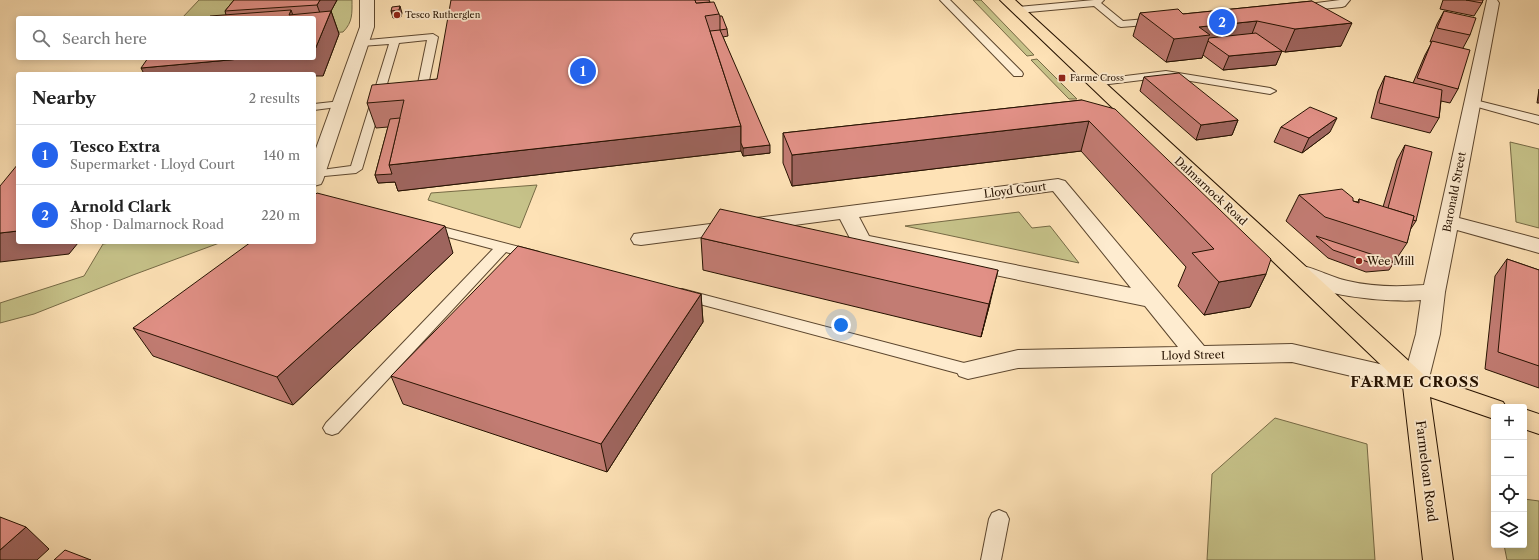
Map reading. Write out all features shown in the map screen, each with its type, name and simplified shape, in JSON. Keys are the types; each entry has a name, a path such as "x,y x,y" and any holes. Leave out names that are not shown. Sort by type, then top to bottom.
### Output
{"main road":[{"name":"Dalmarnock Road","path":"1012,5 1415,382"},
{"path":"1415,382 1491,408"},
{"name":"Farmeloan Road","path":"1415,382 1438,560"},
{"path":"1527,420 1539,424"}],"street":[{"path":"316,174 362,43 368,21 367,0"},
{"name":"Baronald Street","path":"1415,382 1428,334 1434,292 1492,3"},
{"name":"Lloyd Court","path":"641,239 1058,185 1198,355"},
{"path":"847,212 861,241 1154,300"},
{"path":"1448,221 1539,246"},
{"path":"1294,270 1330,286 1358,292 1385,295 1434,292"},
{"name":"Lloyd Street","path":"968,370 1018,359 1292,353 1415,382"}],"lane":[{"path":"945,0 971,29 994,48 1018,74"},
{"path":"1287,9 1342,4 1345,0"},
{"path":"1012,5 1098,2 1122,24 1169,20"},
{"path":"362,43 433,37 421,98"},
{"path":"316,177 356,170 395,40"},
{"path":"1094,83 1166,74 1270,91"},
{"path":"1471,102 1539,120"},
{"path":"316,107 341,104"},
{"path":"413,223 549,259"},
{"path":"332,428 503,247"},
{"path":"671,291 968,370"},
{"path":"991,560 999,519"}],"shaded area":[{"path":"199,0 255,0 243,16 184,16"},
{"path":"337,0 352,0 349,25 343,32 316,34 316,22"},
{"path":"973,0 981,0 1034,55 1027,56"},
{"path":"1037,59 1077,99 1069,99 1031,60"},
{"path":"1510,142 1539,149 1539,228 1516,222"},
{"path":"537,185 520,228 428,200 431,193"},
{"path":"1019,212 1032,228 1050,226 1079,263 905,226"},
{"path":"103,244 217,244 34,314 0,323 0,303 84,276"},
{"path":"1275,418 1367,444 1375,560 1207,560 1212,474"},
{"path":"1527,499 1539,501 1539,560 1507,560 1505,548 1527,548"}],"building":[{"path":"234,0 320,0 317,5 225,11"},
{"path":"451,0 695,0 696,3 714,2 719,14 705,16 741,126 389,165 404,100 367,103 372,85 437,79"},
{"path":"695,0 709,0 710,2 696,3"},
{"path":"1466,0 1483,0 1482,3"},
{"path":"1312,1 1352,23 1295,29 1257,21 1199,27 1210,35 1174,39 1140,13 1178,9 1183,14"},
{"path":"400,6 399,10 391,11 392,7"},
{"path":"291,10 289,15 331,11 316,47 316,16 210,16"},
{"path":"1444,11 1476,18 1470,35 1437,28"},
{"path":"720,16 722,16 727,29 720,30"},
{"path":"720,30 770,145 743,148 741,143 741,126 710,31"},
{"path":"1256,33 1282,51 1229,56 1208,41 1209,38"},
{"path":"1432,41 1470,50 1458,89 1417,78"},
{"path":"147,60 229,60 141,68"},
{"path":"1179,73 1238,120 1201,125 1144,77"},
{"path":"1385,76 1442,90 1439,118 1379,103"},
{"path":"1082,100 1115,109 1271,259 1266,274 1219,282 1192,253 1214,249 1089,121 792,155 783,133"},
{"path":"1310,107 1337,118 1309,138 1281,127"},
{"path":"400,118 389,165 392,174 375,175 390,119"},
{"path":"1405,145 1432,152 1416,221 1413,220 1414,216 1388,208"},
{"path":"16,166 16,231 0,233 0,186"},
{"path":"1342,189 1353,198 1353,201 1359,203 1359,199 1414,216 1407,243 1325,217 1299,195"},
{"path":"317,193 445,226 277,377 133,328 248,244 316,244"},
{"path":"720,209 998,270 989,304 701,238"},
{"path":"1316,236 1395,262 1371,263 1333,250"},
{"path":"518,246 701,294 601,444 391,376"},
{"path":"1507,259 1539,270 1539,366 1498,352"},
{"path":"0,517 26,527 0,550"},
{"path":"65,550 91,560 54,560"}],"place":[{"name":"Tesco Rutherglen","path":"397,15"},
{"name":"Arnold Clark","path":"1222,22"},
{"name":"Tesco Extra","path":"583,71"},
{"name":"Farme Cross","path":"1062,78"},
{"name":"Wee Mill","path":"1359,261"}],"district":[{"name":"FARME CROSS","path":"1415,382"}]}
